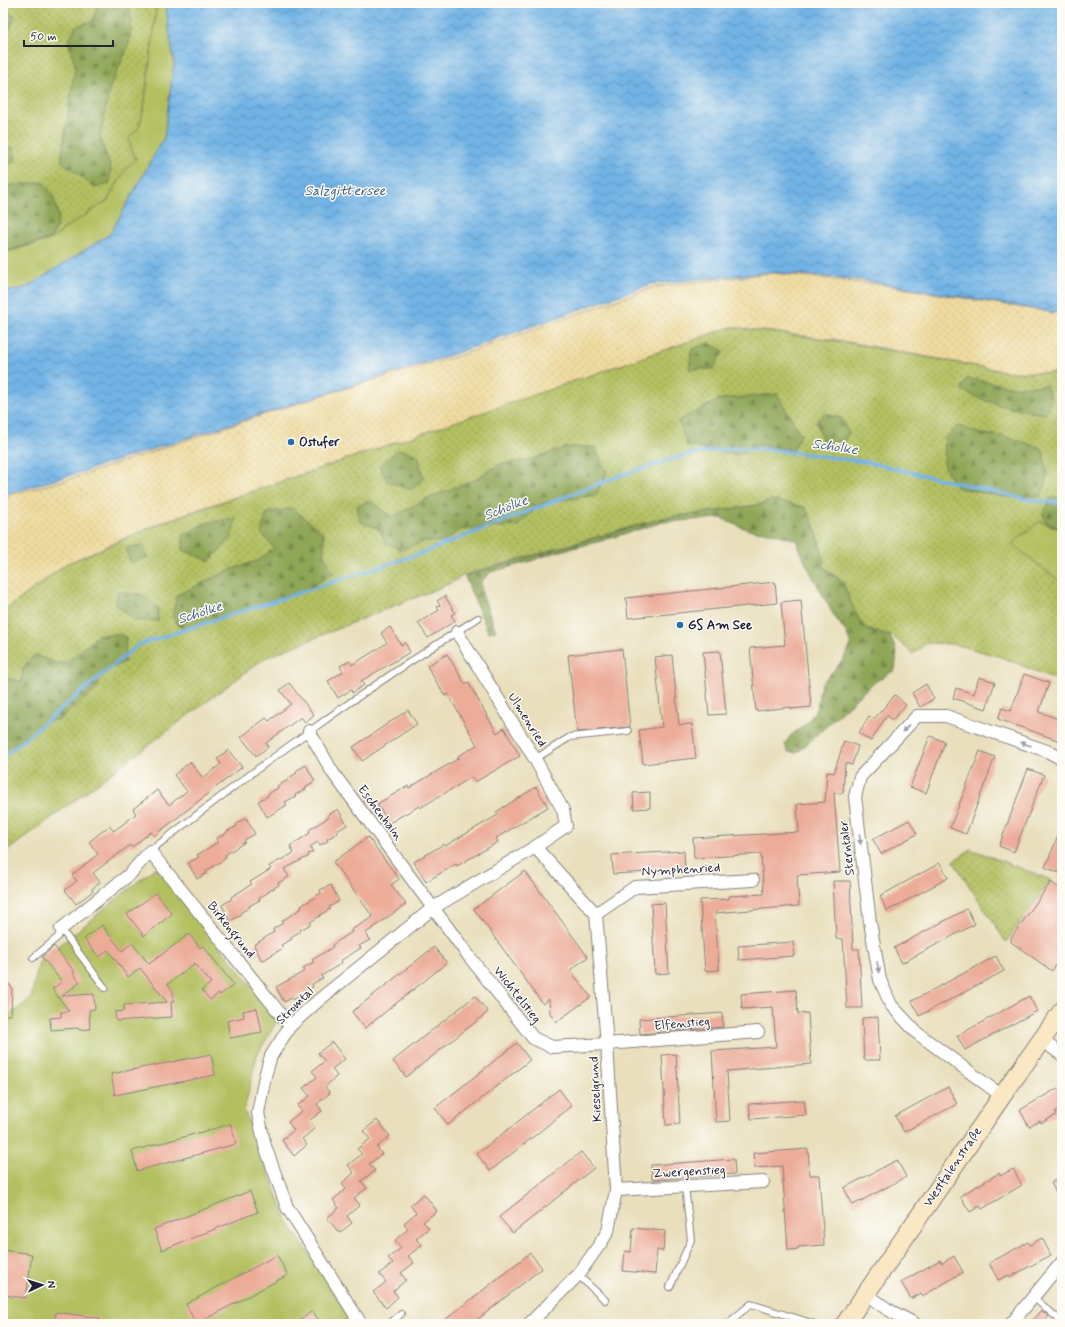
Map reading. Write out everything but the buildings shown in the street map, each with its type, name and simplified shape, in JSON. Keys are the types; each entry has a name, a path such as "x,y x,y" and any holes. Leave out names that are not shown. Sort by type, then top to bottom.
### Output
{"street":[{"name":"Ulmenried","path":"456,632 535,759 563,810 566,826"},
{"name":"Sterntaler","path":"1002,1096 917,1033 891,1005 880,980 870,922 855,797 860,777 917,716 946,716 1047,751 1062,759"},
{"name":"Eschenhain","path":"309,731 333,774 366,816 433,908"},
{"name":"Stromtal","path":"361,1324 287,1207 265,1146 258,1113 265,1076 271,1056 290,1026 320,999 433,908 535,847 566,826"},
{"path":"535,847 596,914"},
{"path":"61,929 130,874 150,851"},
{"name":"Birkengrund","path":"150,851 290,1026"},
{"name":"Nymphenried","path":"596,914 635,887 752,880"},
{"name":"Wichtelstieg","path":"433,908 509,1009 533,1038 552,1046 607,1044"},
{"name":"Kieselgrund","path":"529,1324 578,1275 608,1231 616,1190 607,1044 596,914"},
{"name":"Westfalenstraße","path":"845,1324 1062,1011"},
{"name":"Elfenstieg","path":"607,1044 758,1032"},
{"path":"1042,1040 1062,1055"},
{"name":"Zwergenstieg","path":"616,1190 763,1182"},
{"path":"1011,1324 1062,1262"},
{"path":"866,1294 887,1309 915,1324"}],"lane":[{"path":"150,851 239,782 309,731 378,683 478,618"},
{"path":"535,759 570,737 628,731"},
{"path":"33,958 58,937 61,929"},
{"path":"61,929 105,988"},
{"path":"670,1287 691,1240 685,1186"},
{"path":"578,1275 605,1300"},
{"path":"1033,1297 1062,1322"},
{"path":"727,1324 751,1304 815,1324"},
{"path":"389,1324 401,1314"}],"green space":[{"path":"3,3 98,3 93,21 76,26 68,41 75,65 61,161 96,188 109,184 111,169 100,137 110,88 129,44 132,21 128,3 156,4 144,107 139,127 129,138 131,149 136,159 126,169 107,201 65,228 53,239 3,253 52,238 59,218 53,195 43,182 3,186 3,168 16,160 13,147 3,149 3,42 5,42 15,15 3,11"},
{"path":"98,3 128,3 132,21 129,44 110,88 100,137 111,169 109,184 96,188 61,161 75,65 68,41 76,26 93,21"},
{"path":"155,3 165,3 174,62 164,138 110,234 27,287 3,293 3,253 53,239 65,228 107,201 126,169 136,159 131,149 129,138 139,127 144,107 155,21"},
{"path":"3,11 16,15 5,42 3,42"},
{"path":"13,147 16,160 3,168 3,149"},
{"path":"43,182 53,195 59,218 52,238 3,252 3,186"},
{"path":"731,327 838,341 1008,372 1062,373 1062,495 1051,499 1043,514 1046,522 1062,530 1040,521 1012,544 1062,583 1062,682 1001,657 954,644 927,643 913,654 888,634 866,629 851,603 843,582 824,567 818,536 805,507 772,500 761,504 737,508 661,518 464,575 449,584 265,658 3,854 3,758 49,721 60,719 98,688 99,676 125,661 126,637 118,634 99,635 65,663 56,663 35,655 24,667 22,682 3,677 3,612 66,564 164,522","holes":["709,343 724,351 713,369 689,369 692,349","967,378 1015,387 1046,385 1052,400 1045,414 1023,411 992,403 961,390","777,394 801,435 793,450 760,445 737,455 687,445 678,421 720,399","825,413 841,418 849,433 840,446 824,443 816,422","958,426 981,434 1004,436 1042,448 1048,475 1041,496 1003,497 956,487 944,466 945,438","567,447 595,447 607,473 596,495 542,503 518,526 460,530 443,542 425,541 401,550 385,542 380,529 360,522 357,506 370,501 392,517 426,499 474,480 500,464 532,459","399,449 418,455 424,479 411,490 387,481 379,466","293,508 324,534 324,556 334,573 306,590 206,623 184,632 172,616 177,595 227,571 259,560 274,548 261,533 267,513","236,518 231,539 209,561 183,550 183,536 205,523","142,545 148,557 130,563 126,548","118,591 142,595 158,608 158,621 134,621 115,604"]},
{"path":"709,343 724,351 713,369 689,369 692,349"},
{"path":"967,378 1015,387 1046,385 1052,400 1045,414 1002,406 961,390"},
{"path":"777,394 801,435 793,450 760,445 737,455 687,445 678,421 720,399"},
{"path":"825,413 841,418 849,433 840,446 824,444 816,422"},
{"path":"958,426 981,434 1004,436 1042,448 1048,475 1041,496 1003,497 956,487 944,466 945,438"},
{"path":"567,447 595,447 607,473 596,495 542,503 518,526 460,530 443,542 425,541 401,550 385,542 380,529 360,522 356,506 370,501 392,517 426,499 474,480 500,464 532,459"},
{"path":"399,449 418,455 424,479 411,490 387,481 379,466"},
{"path":"1062,495 1062,529 1046,522 1043,514 1051,499"},
{"path":"772,500 805,507 818,536 824,568 843,583 860,622 866,630 890,636 897,652 895,670 873,683 797,753 788,752 785,744 791,735 805,725 814,713 817,707 821,684 843,660 851,645 846,632 834,616 805,562 796,540 772,533 748,530 721,518 663,522 601,541 553,553 531,561 491,572 481,580 482,594 496,631 488,632 465,576 661,519 762,504"},
{"path":"293,508 324,534 325,556 335,572 306,590 206,623 185,632 172,616 177,595 227,571 259,560 274,548 261,533 267,513"},
{"path":"236,518 231,539 209,561 183,550 182,536 205,523"},
{"path":"1040,521 1062,530 1062,583 1011,544"},
{"path":"142,545 149,557 130,563 126,547"},
{"path":"118,591 142,595 158,608 158,621 134,621 115,604"},
{"path":"118,634 126,637 125,661 99,676 99,688 60,719 49,721 3,758 3,677 22,682 24,667 35,655 56,663 65,663 99,635"},
{"path":"971,849 1051,880 1006,942 953,861"},
{"path":"156,867 278,1019 257,1055 244,1110 287,1220 354,1324 3,1324 3,1021 31,998 39,962"}],"sand":[{"name":"Ostufer","path":"773,273 884,285 1062,313 1062,373 1008,372 838,340 731,327 164,521 66,564 3,612 3,510 9,495 70,479 323,395 461,355 654,287"}],"water":[{"name":"Salzgittersee","path":"165,3 1062,3 1062,312 1052,312 862,280 770,272 651,284 448,356 81,472 6,494 3,504 3,293 27,287 110,234 164,138 174,62"}],"waterway":[{"name":"Schölke","path":"3,757 138,645 422,553 621,475 686,455 733,448 767,449 867,462 1030,500 1062,503"}],"place":[{"name":"Ostufer","path":"291,442"},
{"name":"GS Am See","path":"680,625"}]}
